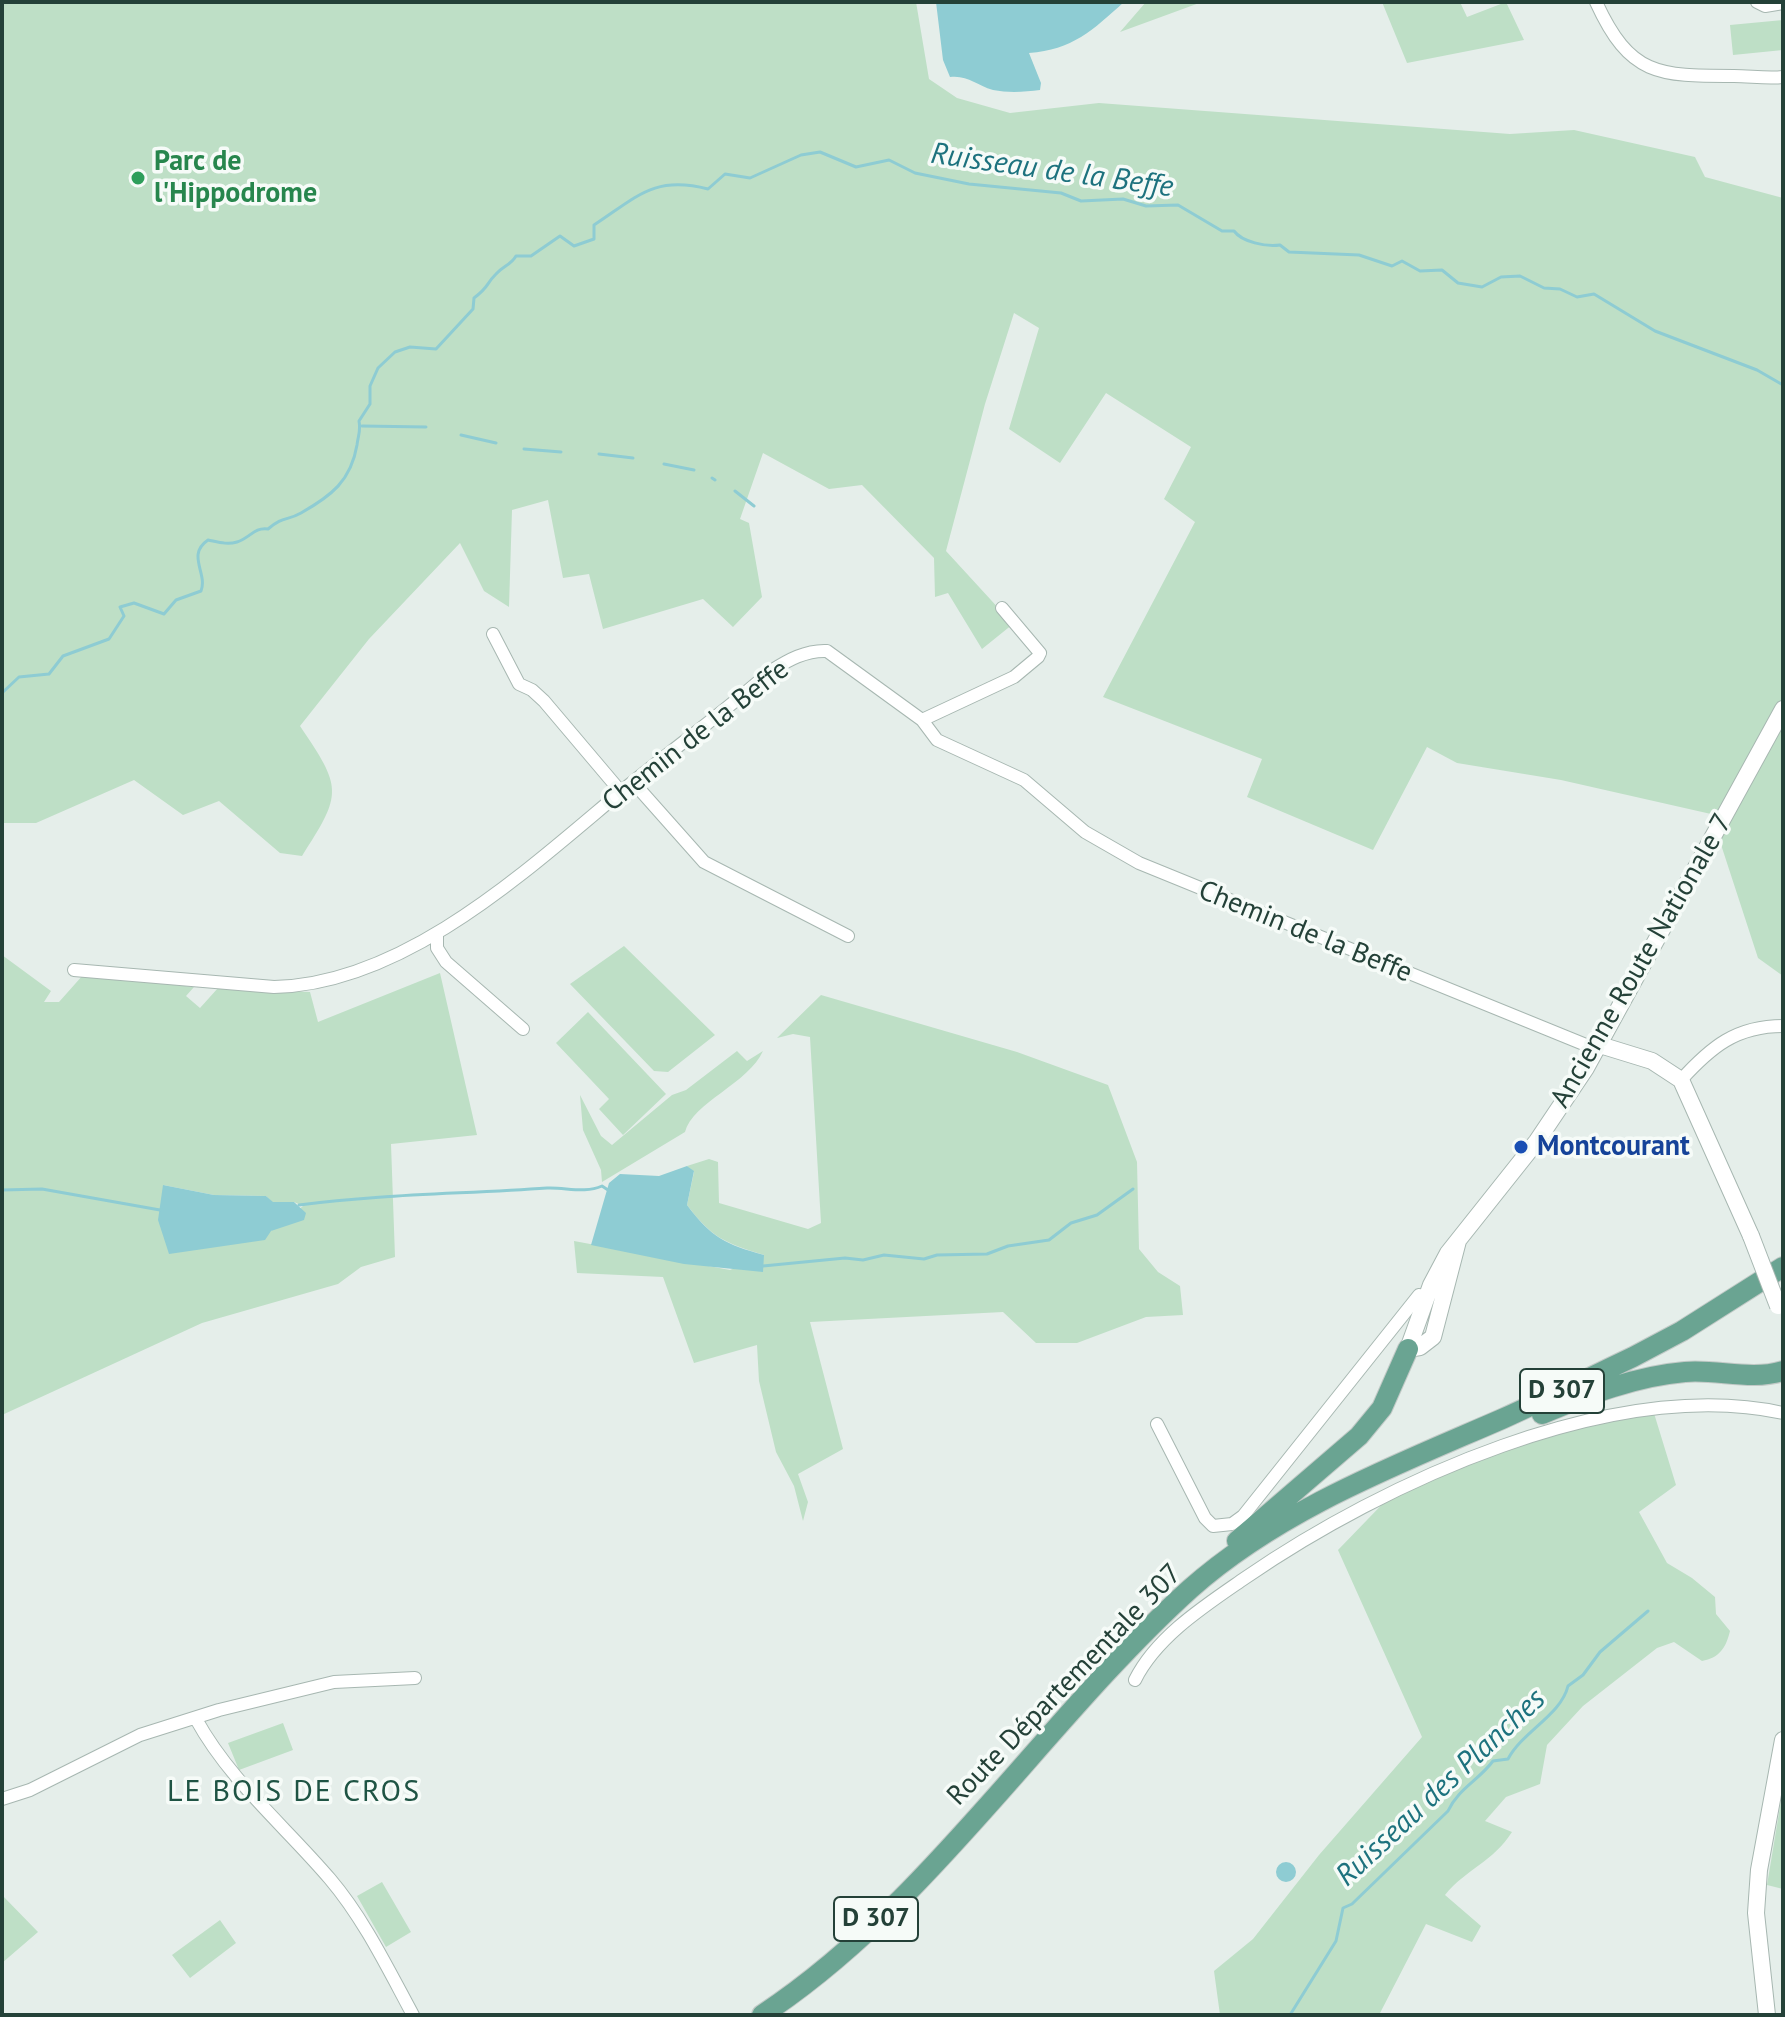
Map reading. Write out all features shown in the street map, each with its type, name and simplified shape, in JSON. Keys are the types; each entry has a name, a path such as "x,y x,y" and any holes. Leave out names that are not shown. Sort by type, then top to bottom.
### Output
{"main road":[{"name":"Route Départementale 307","path":"762,2015 799,1989 861,1934 943,1854 1127,1651 1191,1588 1230,1559 1330,1497 1633,1357 1682,1331 1783,1267"},
{"path":"1127,1651 1183,1589 1359,1436 1382,1408 1408,1349"},
{"path":"1330,1497 1557,1408 1638,1381 1688,1372 1755,1376 1783,1371"}],"street":[{"path":"1596,2 1620,47 1654,71 1691,77 1783,77"},
{"path":"1757,2 1765,6 1783,3"},
{"path":"922,720 1014,677 1038,657 1040,653 1034,644 1002,608"},
{"path":"493,634 519,684 544,701 621,792"},
{"name":"Chemin de la Beffe","path":"74,970 274,987 306,986 330,980 437,935 578,830 771,671 787,660 815,651 827,651 922,720 937,740 1024,780 1099,842 1162,874 1280,919 1586,1045 1600,1045"},
{"name":"Ancienne Route Nationale 7","path":"1408,1349 1435,1276 1458,1241 1537,1141 1600,1045 1783,709"},
{"path":"633,782 704,862 848,936"},
{"path":"437,935 437,948 446,962 523,1029"},
{"path":"1681,1080 1723,1039 1741,1031 1783,1026"},
{"path":"1600,1045 1652,1061 1681,1080 1751,1236 1780,1312"},
{"path":"1157,1424 1205,1518 1213,1526 1223,1527 1243,1516 1419,1295"},
{"path":"1378,1343 1408,1349"},
{"path":"1135,1680 1154,1654 1212,1601 1301,1539 1396,1490 1512,1445 1622,1413 1711,1406 1752,1407 1783,1413"},
{"path":"2,1799 30,1790 140,1735 219,1710 327,1683 415,1678"},
{"path":"196,1719 233,1774 332,1882 373,1941 413,2015"},
{"path":"1767,2015 1759,1954 1758,1879 1783,1740"}],"green space":[{"path":"2,2 916,2 929,79 957,98 1010,113 1099,103 1510,134 1574,130 1695,157 1705,177 1783,198 1783,976 1758,958 1711,814 1561,780 1457,763 1427,747 1373,850 1247,797 1262,759 1103,697 1195,522 1164,499 1191,447 1106,393 1060,463 1009,429 1039,328 1014,313 985,404 946,551 1013,624 982,649 948,593 935,597 934,558 862,485 829,489 763,453 740,519 749,523 762,597 733,627 703,599 603,629 589,574 563,578 548,500 512,510 509,607 484,591 460,543 369,639 300,726 324,764 332,791 325,818 302,856 280,853 219,801 183,815 134,780 36,823 2,823"},
{"path":"1146,2 1202,2 1120,32"},
{"path":"1382,2 1460,2 1467,17 1506,2 1524,40 1407,63"},
{"path":"1783,20 1783,50 1733,55 1730,25"},
{"path":"624,946 715,1035 668,1072 654,1071 570,984"},
{"path":"2,955 51,991 44,1002 59,1002 83,975 194,987 186,996 200,1008 218,988 310,992 318,1022 440,973 477,1135 391,1144 395,1257 361,1267 338,1284 202,1323 2,1415","holes":["163,1185 214,1195 266,1196 272,1202 294,1202 303,1206 271,1231"]},
{"path":"821,995 1017,1052 1108,1085 1137,1162 1139,1249 1158,1272 1180,1286 1183,1315 1146,1317 1077,1343 1036,1343 1003,1312 810,1322 843,1449 798,1474 808,1502 803,1521 794,1486 776,1452 759,1381 757,1345 694,1363 663,1277 577,1273 574,1241 730,1270 764,1255 720,1238 687,1205 694,1172 687,1166 709,1159 718,1162 719,1203 808,1229 821,1223 810,1037 793,1034 777,1038"},
{"path":"588,1012 666,1094 623,1135 599,1109 609,1099 556,1043"},
{"path":"737,1051 747,1061 763,1051 746,1073 698,1112 685,1132 602,1182 601,1170 583,1130 580,1095 601,1136 612,1145 672,1095 686,1090"},
{"path":"1653,1410 1676,1485 1639,1512 1667,1563 1715,1597 1716,1614 1730,1631 1724,1647 1717,1655 1702,1661 1674,1642 1657,1648 1583,1706 1547,1745 1540,1784 1506,1797 1485,1821 1512,1832 1505,1842 1445,1895 1481,1926 1472,1942 1426,1924 1379,2015 1220,2015 1214,1971 1253,1939 1319,1855 1422,1737 1338,1550 1396,1490 1512,1445"},
{"path":"283,1723 293,1750 239,1770 228,1743"},
{"path":"1783,1789 1783,1889 1767,1885"},
{"path":"382,1882 411,1932 386,1947 357,1896"},
{"path":"2,1895 38,1932 2,1963"},
{"path":"220,1920 236,1943 190,1978 172,1955"}],"water":[{"path":"936,2 1124,2 1092,30 1070,43 1029,53 1041,83 1040,90 1005,92 967,79 950,77 943,60"},
{"path":"687,1166 694,1171 687,1205 720,1238 764,1255 763,1272 684,1264 591,1245 609,1183 620,1174 659,1176"},
{"path":"163,1185 214,1195 266,1196 273,1202 294,1202 306,1213 304,1220 271,1231 265,1240 169,1254 158,1220"},
{"path":"1286,1862 1293,1865 1296,1872 1293,1879 1286,1882 1279,1879 1276,1872 1279,1865"}],"waterway":[{"name":"Ruisseau de la Beffe","path":"2,693 19,677 49,674 63,656 109,639 124,616 120,607 134,603 164,614 176,600 201,591 198,558 208,540 237,542 255,531 268,529 301,513 330,494 345,478 354,458 359,421 370,404 370,386 378,368 395,352 410,347 436,349 473,309 474,298 516,256 531,256 560,236 574,246 594,239 594,225 647,191 673,185 708,189 725,174 750,178 801,155 820,152 856,167 889,160 915,173 969,184 1061,193 1081,201 1123,199 1146,206 1178,205 1222,231 1234,231 1255,243 1280,245 1289,252 1359,255 1392,266 1402,261 1420,271 1442,270 1458,283 1482,287 1501,277 1520,276 1544,288 1560,289 1577,297 1594,294 1655,331 1757,370 1783,385"},
{"path":"362,426 426,427"},
{"path":"461,435 496,443"},
{"path":"524,449 561,452"},
{"path":"599,454 633,458"},
{"path":"664,464 694,470"},
{"path":"735,491 754,506"},
{"path":"299,1205 392,1196 547,1188 582,1190 602,1186 608,1190"},
{"path":"2,1190 42,1189 160,1210"},
{"path":"763,1266 845,1258 863,1260 884,1255 924,1259 937,1255 987,1254 1008,1246 1049,1240 1071,1223 1097,1215 1133,1189"},
{"name":"Ruisseau des Planches","path":"1290,2015 1336,1941 1343,1908 1352,1904 1448,1811 1457,1797 1493,1761 1508,1759 1558,1706 1568,1686 1583,1675 1600,1652 1648,1611"}],"place":[{"name":"Parc de l'Hippodrome","path":"138,178"},
{"name":"Montcourant","path":"1521,1147"}],"district":[{"name":"LE BOIS DE CROS","path":"294,1792"}]}
